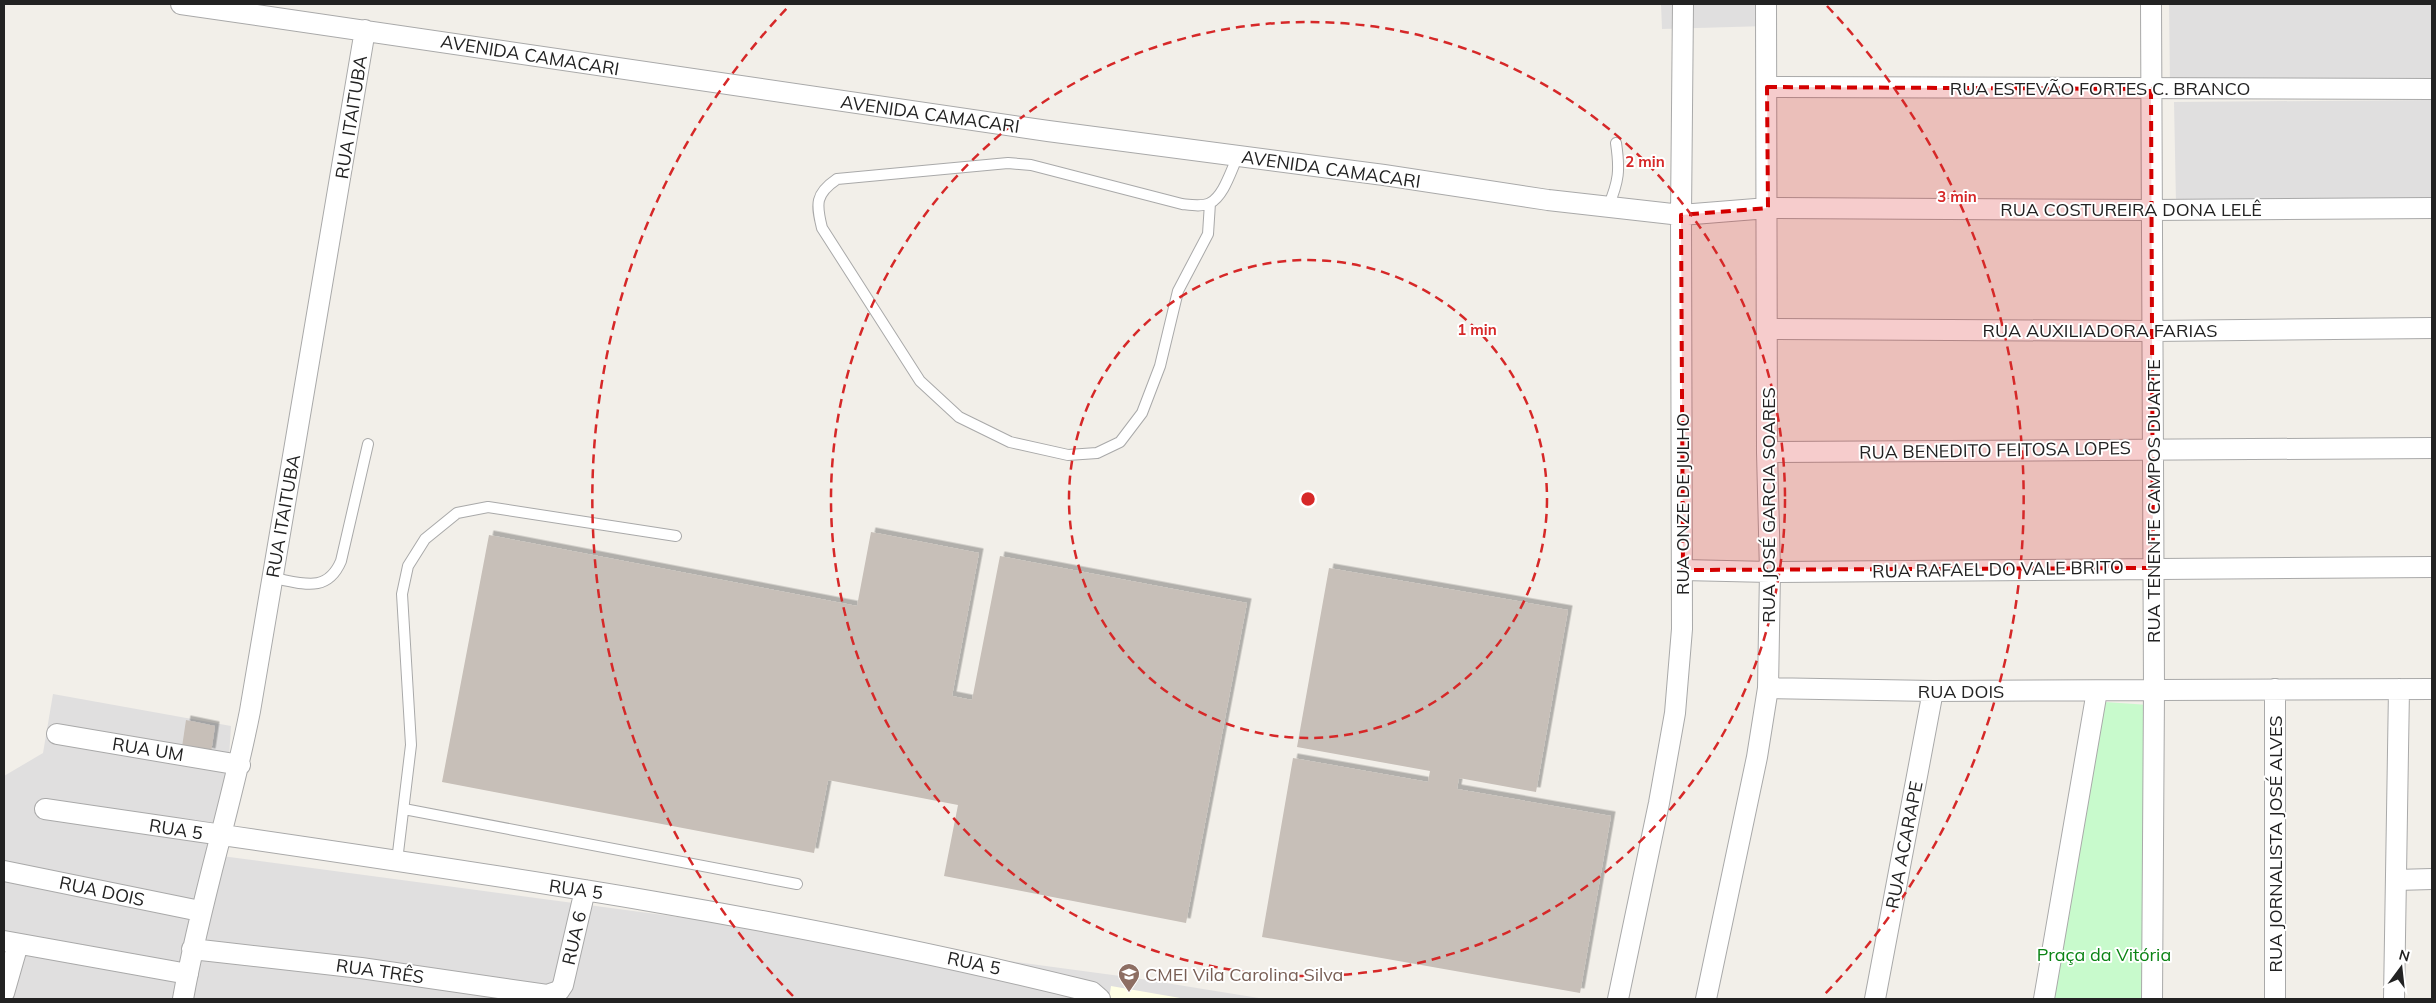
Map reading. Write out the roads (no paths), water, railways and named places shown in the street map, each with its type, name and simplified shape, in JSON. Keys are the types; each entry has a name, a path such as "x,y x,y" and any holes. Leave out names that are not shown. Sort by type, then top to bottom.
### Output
{"street":[{"name":"AVENIDA CAMACARI","path":"181,4 701,81 1608,207 1681,214"},
{"name":"RUA ONZE DE JULHO","path":"1618,999 1659,803 1675,713 1682,629 1681,214 1683,4"},
{"name":"RUA JOSÉ GARCIA SOARES","path":"1706,999 1757,756 1768,688 1770,572 1767,452 1768,208 1766,4"},
{"name":"RUA TENENTE CAMPOS DUARTE","path":"2151,4 2150,210 2154,448 2152,999"},
{"name":"RUA ITAITUBA","path":"183,999 200,911 240,765 365,30"},
{"name":"RUA ESTEVÃO FORTES C. BRANCO","path":"1767,87 2432,88"},
{"name":"RUA COSTUREIRA DONA LELÊ","path":"1681,214 1768,208 2150,210 2432,208"},
{"name":"RUA AUXILIADORA FARIAS","path":"1767,329 2153,331 2432,328"},
{"name":"RUA BENEDITO FEITOSA LOPES","path":"1767,452 2154,448 2432,448"},
{"name":"RUA RAFAEL DO VALE BRITO","path":"1683,570 1770,572 2432,567"},
{"name":"RUA DOIS","path":"1768,688 1933,691 2432,689"},
{"name":"RUA JORNALISTA JOSÉ ALVES","path":"2275,689 2275,999"},
{"path":"2394,999 2399,689"},
{"name":"RUA ACARAPE","path":"1875,999 1933,691"},
{"path":"2044,999 2097,691"},
{"name":"RUA UM","path":"57,734 240,765"},
{"name":"RUA 5","path":"45,809 641,898 998,968 1092,992 1100,999"},
{"name":"RUA DOIS","path":"4,870 200,911"},
{"path":"2396,880 2432,879"},
{"name":"RUA 6","path":"562,985 585,890"},
{"path":"4,994 11,942 188,974"},
{"name":"RUA TRÊS","path":"192,949 362,968 547,995 559,991 562,985"}],"lane":[{"path":"1608,207 1618,185 1620,168 1616,143"},
{"path":"1210,203 1208,234 1178,291 1160,366 1142,413 1120,442 1097,453 1068,455 1010,442 959,417 935,397 920,381 822,228 817,209 819,197 824,188 837,179 1008,163 1048,169 1182,204 1198,206 1210,203 1218,196 1238,156"},
{"path":"273,578 312,584 327,582 336,574 341,561 368,444"},
{"path":"397,861 411,745 402,594 408,566 425,539 457,514 488,507 676,536"},
{"path":"404,808 797,884"}],"place":[{"name":"CMEI Vila Carolina Silva","path":"1129,993"}],"park label":[{"name":"Praça da Vitória","path":"2104,954"}]}
